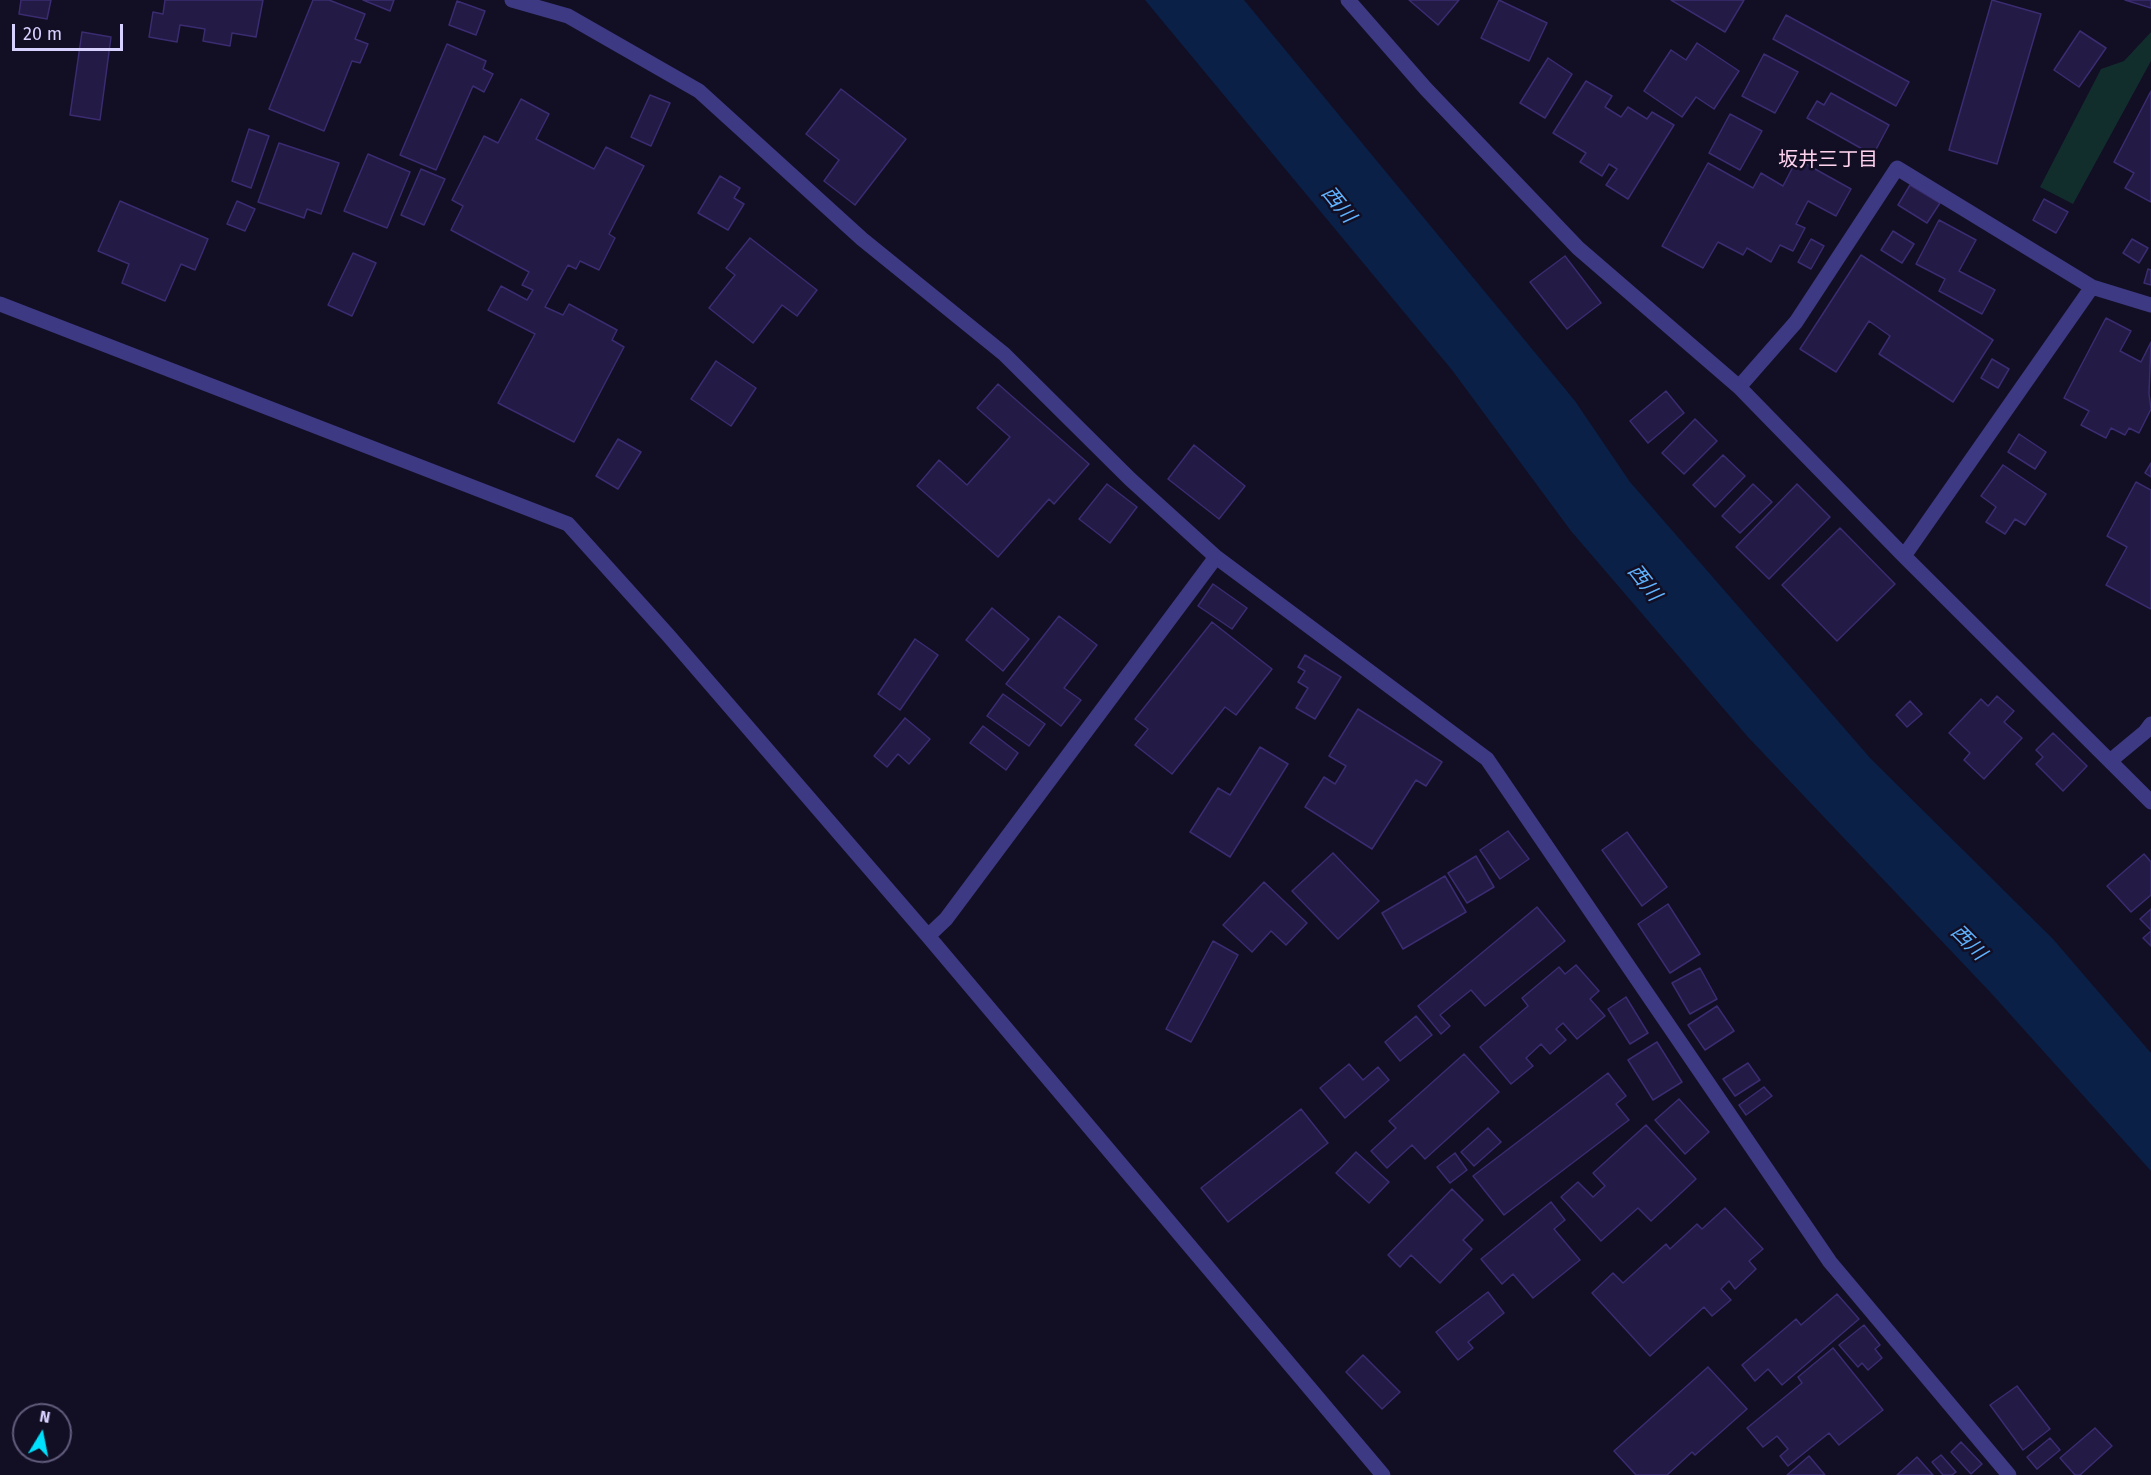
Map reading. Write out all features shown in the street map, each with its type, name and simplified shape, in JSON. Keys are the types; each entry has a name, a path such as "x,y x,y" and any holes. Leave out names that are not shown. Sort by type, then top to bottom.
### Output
{"street":[{"path":"512,0 568,16 699,91 862,239 1004,354 1130,479 1216,557 1487,759 1830,1262 2009,1475"},
{"path":"1348,0 1426,89 1578,248 1739,387 1904,556 2151,802"},
{"path":"1739,387 1796,322 1897,168 2092,286 2151,305"},
{"path":"1904,556 2092,286"},
{"path":"0,304 568,524 668,635 928,936 1383,1475"},
{"path":"928,936 946,919 1216,557"},
{"path":"2110,761 2145,732 2151,724"}],"green space":[{"path":"2151,32 2151,61 2073,204 2040,187 2101,69 2124,61"}],"water":[{"name":"西川","path":"1145,0 1244,0 1575,401 1630,482 1871,759 2053,939 2151,1053 2151,1171 1991,993 1747,736 1571,531 1452,370"}],"building":[{"path":"21,0 51,0 47,19 19,14"},
{"path":"165,0 263,0 256,37 232,33 230,46 203,41 205,29 180,25 177,42 149,37 153,12 163,14"},
{"path":"313,0 329,0 365,14 355,39 368,44 360,63 352,61 324,131 269,109"},
{"path":"363,0 394,0 390,11"},
{"path":"1409,0 1459,0 1438,25"},
{"path":"1499,0 1547,23 1529,61 1481,38"},
{"path":"1671,0 1744,0 1725,32"},
{"path":"1992,0 2041,14 1997,164 1949,150"},
{"path":"2125,0 2151,0 2151,8"},
{"path":"457,1 485,11 476,35 449,25"},
{"path":"1786,15 1909,82 1896,106 1773,39"},
{"path":"2080,31 2106,48 2079,87 2054,70"},
{"path":"82,32 111,37 100,120 70,115"},
{"path":"1697,43 1739,71 1714,109 1696,97 1682,117 1644,91 1671,50 1686,60"},
{"path":"447,44 486,61 483,69 493,74 484,92 473,86 436,170 400,155"},
{"path":"1764,54 1798,72 1775,113 1742,96"},
{"path":"1548,58 1572,74 1545,118 1520,103"},
{"path":"1586,81 1612,96 1605,107 1621,117 1628,107 1647,119 1652,112 1674,125 1628,199 1606,185 1617,169 1609,164 1602,176 1580,162 1586,153 1553,133"},
{"path":"841,89 906,139 855,205 824,181 839,160 806,134"},
{"path":"2151,91 2151,202 2125,188 2134,173 2114,162"},
{"path":"1831,93 1889,125 1873,155 1807,118 1817,101 1824,105"},
{"path":"650,95 670,103 651,146 631,137"},
{"path":"521,99 549,114 536,139 594,169 606,147 644,166 609,234 615,238 599,270 580,261 576,269 568,265 545,307 563,315 569,304 617,330 612,340 624,347 574,442 498,403 535,334 488,310 501,286 527,300 533,290 522,285 529,272 451,230 463,206 452,200 484,136 498,143"},
{"path":"1730,114 1762,131 1740,170 1709,153"},
{"path":"249,129 269,136 251,188 232,181"},
{"path":"279,143 339,163 321,214 307,209 304,218 258,202"},
{"path":"368,154 410,172 387,228 344,211"},
{"path":"1797,159 1851,189 1836,216 1808,201 1796,224 1805,228 1793,251 1780,245 1771,262 1747,248 1743,255 1718,242 1703,268 1662,246 1708,163 1753,188 1761,173 1783,186"},
{"path":"421,169 445,179 424,225 401,215"},
{"path":"720,176 740,188 734,198 744,204 728,230 698,213"},
{"path":"1910,185 1940,203 1927,223 1898,205"},
{"path":"2044,199 2068,212 2056,233 2033,220"},
{"path":"120,201 208,239 195,270 181,264 165,301 122,283 129,264 98,251"},
{"path":"237,201 255,209 245,231 227,224"},
{"path":"1939,220 1976,240 1959,271 1995,290 1982,314 1939,291 1945,279 1916,264"},
{"path":"1893,231 1914,244 1902,263 1881,250"},
{"path":"750,238 817,290 797,316 782,305 753,343 709,308 735,275 726,268"},
{"path":"1811,239 1824,246 1811,269 1798,262"},
{"path":"2132,239 2148,248 2139,263 2123,253"},
{"path":"353,253 376,263 352,316 328,305"},
{"path":"1861,255 1993,340 1953,402 1879,354 1890,336 1869,321 1836,372 1800,349"},
{"path":"1565,256 1601,303 1567,329 1530,282"},
{"path":"2148,269 2151,270 2151,285 2144,283"},
{"path":"2106,318 2131,331 2120,351 2141,362 2151,342 2149,394 2151,409 2139,433 2129,428 2125,435 2111,428 2106,438 2081,425 2089,411 2064,398"},
{"path":"1992,359 2009,369 1998,388 1981,378"},
{"path":"716,361 756,388 731,426 691,399"},
{"path":"998,384 1089,464 1054,504 1049,499 998,557 917,486 939,460 967,485 1010,437 977,408"},
{"path":"1666,391 1684,413 1648,443 1630,421"},
{"path":"1695,419 1717,441 1684,474 1662,453"},
{"path":"2019,434 2046,452 2035,469 2008,452"},
{"path":"618,439 641,452 618,489 596,476"},
{"path":"1194,445 1245,486 1219,519 1168,479"},
{"path":"1723,455 1745,476 1715,507 1693,485"},
{"path":"2151,463 2151,477 2145,473"},
{"path":"2003,465 2046,494 2025,525 2015,519 2005,534 1986,522 1996,507 1981,496"},
{"path":"2136,482 2151,490 2151,609 2106,585 2127,547 2107,536"},
{"path":"1107,484 1137,507 1110,543 1079,519"},
{"path":"1753,484 1772,502 1740,533 1722,516"},
{"path":"1797,484 1830,517 1769,579 1736,547"},
{"path":"1840,528 1895,584 1837,641 1782,585"},
{"path":"1213,584 1247,608 1232,629 1198,606"},
{"path":"992,608 1029,639 1003,671 966,640"},
{"path":"1059,616 1097,645 1064,688 1081,700 1061,726 1006,684"},
{"path":"1212,622 1272,669 1236,715 1225,707 1172,774 1135,745 1148,729 1135,719"},
{"path":"915,639 938,655 900,710 878,694"},
{"path":"1305,655 1341,677 1315,719 1296,708 1308,688 1298,682 1305,671 1298,667"},
{"path":"1003,694 1045,724 1029,746 987,716"},
{"path":"1997,696 2014,711 2004,722 2022,738 1984,779 1964,760 1970,753 1949,733 1981,699 1988,706"},
{"path":"1910,701 1922,714 1907,727 1896,715"},
{"path":"1358,709 1442,762 1426,786 1416,780 1372,849 1305,807 1324,777 1335,784 1346,766 1329,756"},
{"path":"905,718 930,739 909,764 898,754 887,767 874,756"},
{"path":"983,726 1018,753 1006,770 970,743"},
{"path":"2053,733 2087,766 2063,791 2036,764 2043,757 2036,750"},
{"path":"1260,747 1288,764 1230,857 1190,832 1218,788 1230,795"},
{"path":"1508,831 1529,859 1500,879 1480,850"},
{"path":"1627,832 1667,887 1642,906 1602,850"},
{"path":"1333,853 1379,901 1338,939 1292,891"},
{"path":"2144,854 2151,862 2151,895 2131,912 2107,886"},
{"path":"1476,856 1494,887 1467,903 1448,873"},
{"path":"1445,876 1466,912 1403,949 1382,913"},
{"path":"1264,882 1307,923 1286,945 1271,931 1252,952 1223,925"},
{"path":"1668,904 1700,954 1670,973 1638,924"},
{"path":"1537,907 1565,941 1485,1006 1471,990 1440,1015 1450,1026 1441,1034 1418,1006"},
{"path":"2151,909 2151,930 2140,919"},
{"path":"2151,931 2151,946 2143,938"},
{"path":"1213,941 1238,955 1191,1042 1166,1029"},
{"path":"1576,965 1599,991 1590,999 1605,1016 1577,1039 1563,1023 1556,1029 1566,1040 1550,1054 1541,1044 1526,1058 1533,1066 1511,1084 1480,1047 1528,1006 1522,998 1559,967 1565,974"},
{"path":"1700,968 1717,999 1690,1014 1672,983"},
{"path":"1626,997 1648,1033 1630,1044 1608,1009"},
{"path":"1717,1006 1734,1031 1705,1050 1688,1025"},
{"path":"1416,1016 1432,1035 1400,1061 1385,1042"},
{"path":"1657,1042 1682,1082 1653,1100 1628,1060"},
{"path":"1464,1054 1499,1092 1425,1159 1412,1145 1387,1168 1371,1151 1396,1128 1389,1121"},
{"path":"1748,1063 1760,1080 1735,1096 1723,1079"},
{"path":"1349,1064 1363,1080 1378,1067 1389,1080 1345,1118 1320,1088"},
{"path":"1608,1073 1626,1096 1616,1104 1629,1120 1504,1215 1473,1176"},
{"path":"1764,1087 1772,1096 1746,1115 1739,1105"},
{"path":"1679,1099 1709,1132 1685,1154 1655,1120"},
{"path":"1301,1109 1328,1143 1228,1222 1201,1188"},
{"path":"1646,1125 1696,1179 1651,1221 1638,1208 1601,1241 1561,1197 1578,1182 1593,1197 1605,1186 1593,1173"},
{"path":"1488,1128 1501,1142 1474,1166 1461,1152"},
{"path":"1356,1152 1389,1182 1369,1203 1336,1173"},
{"path":"1455,1153 1467,1170 1450,1183 1437,1167"},
{"path":"1452,1189 1483,1220 1463,1240 1472,1249 1440,1283 1411,1255 1400,1267 1388,1255"},
{"path":"1551,1202 1565,1220 1554,1229 1580,1260 1533,1298 1513,1274 1502,1284 1481,1259"},
{"path":"1725,1208 1763,1249 1749,1261 1756,1269 1735,1289 1729,1281 1721,1289 1731,1300 1712,1316 1704,1307 1650,1356 1592,1293 1613,1273 1623,1283 1666,1244 1670,1249 1697,1224 1702,1229"},
{"path":"1488,1292 1504,1313 1468,1342 1473,1348 1458,1360 1436,1332"},
{"path":"1837,1294 1859,1319 1782,1385 1768,1369 1755,1381 1742,1365 1796,1319 1801,1325"},
{"path":"1864,1325 1880,1345 1875,1349 1882,1358 1868,1370 1862,1363 1858,1367 1839,1345"},
{"path":"1833,1348 1883,1410 1839,1445 1829,1433 1788,1466 1780,1456 1788,1449 1777,1436 1763,1447 1747,1428 1802,1383 1798,1377"},
{"path":"1363,1355 1400,1392 1382,1409 1346,1372"},
{"path":"1708,1367 1747,1409 1695,1455 1692,1452 1667,1475 1636,1475 1614,1451"},
{"path":"2017,1386 2050,1429 2023,1450 1990,1405"},
{"path":"2095,1428 2112,1446 2080,1475 2075,1475 2060,1458"},
{"path":"2050,1438 2060,1450 2037,1469 2027,1457"},
{"path":"1961,1442 1982,1464 1971,1474 1951,1452"},
{"path":"1941,1455 1956,1472 1952,1475 1943,1475 1932,1462"},
{"path":"1809,1456 1825,1475 1787,1475"},
{"path":"1917,1457 1933,1475 1897,1475"}],"district":[{"name":"坂井三丁目","path":"1828,160"}]}
